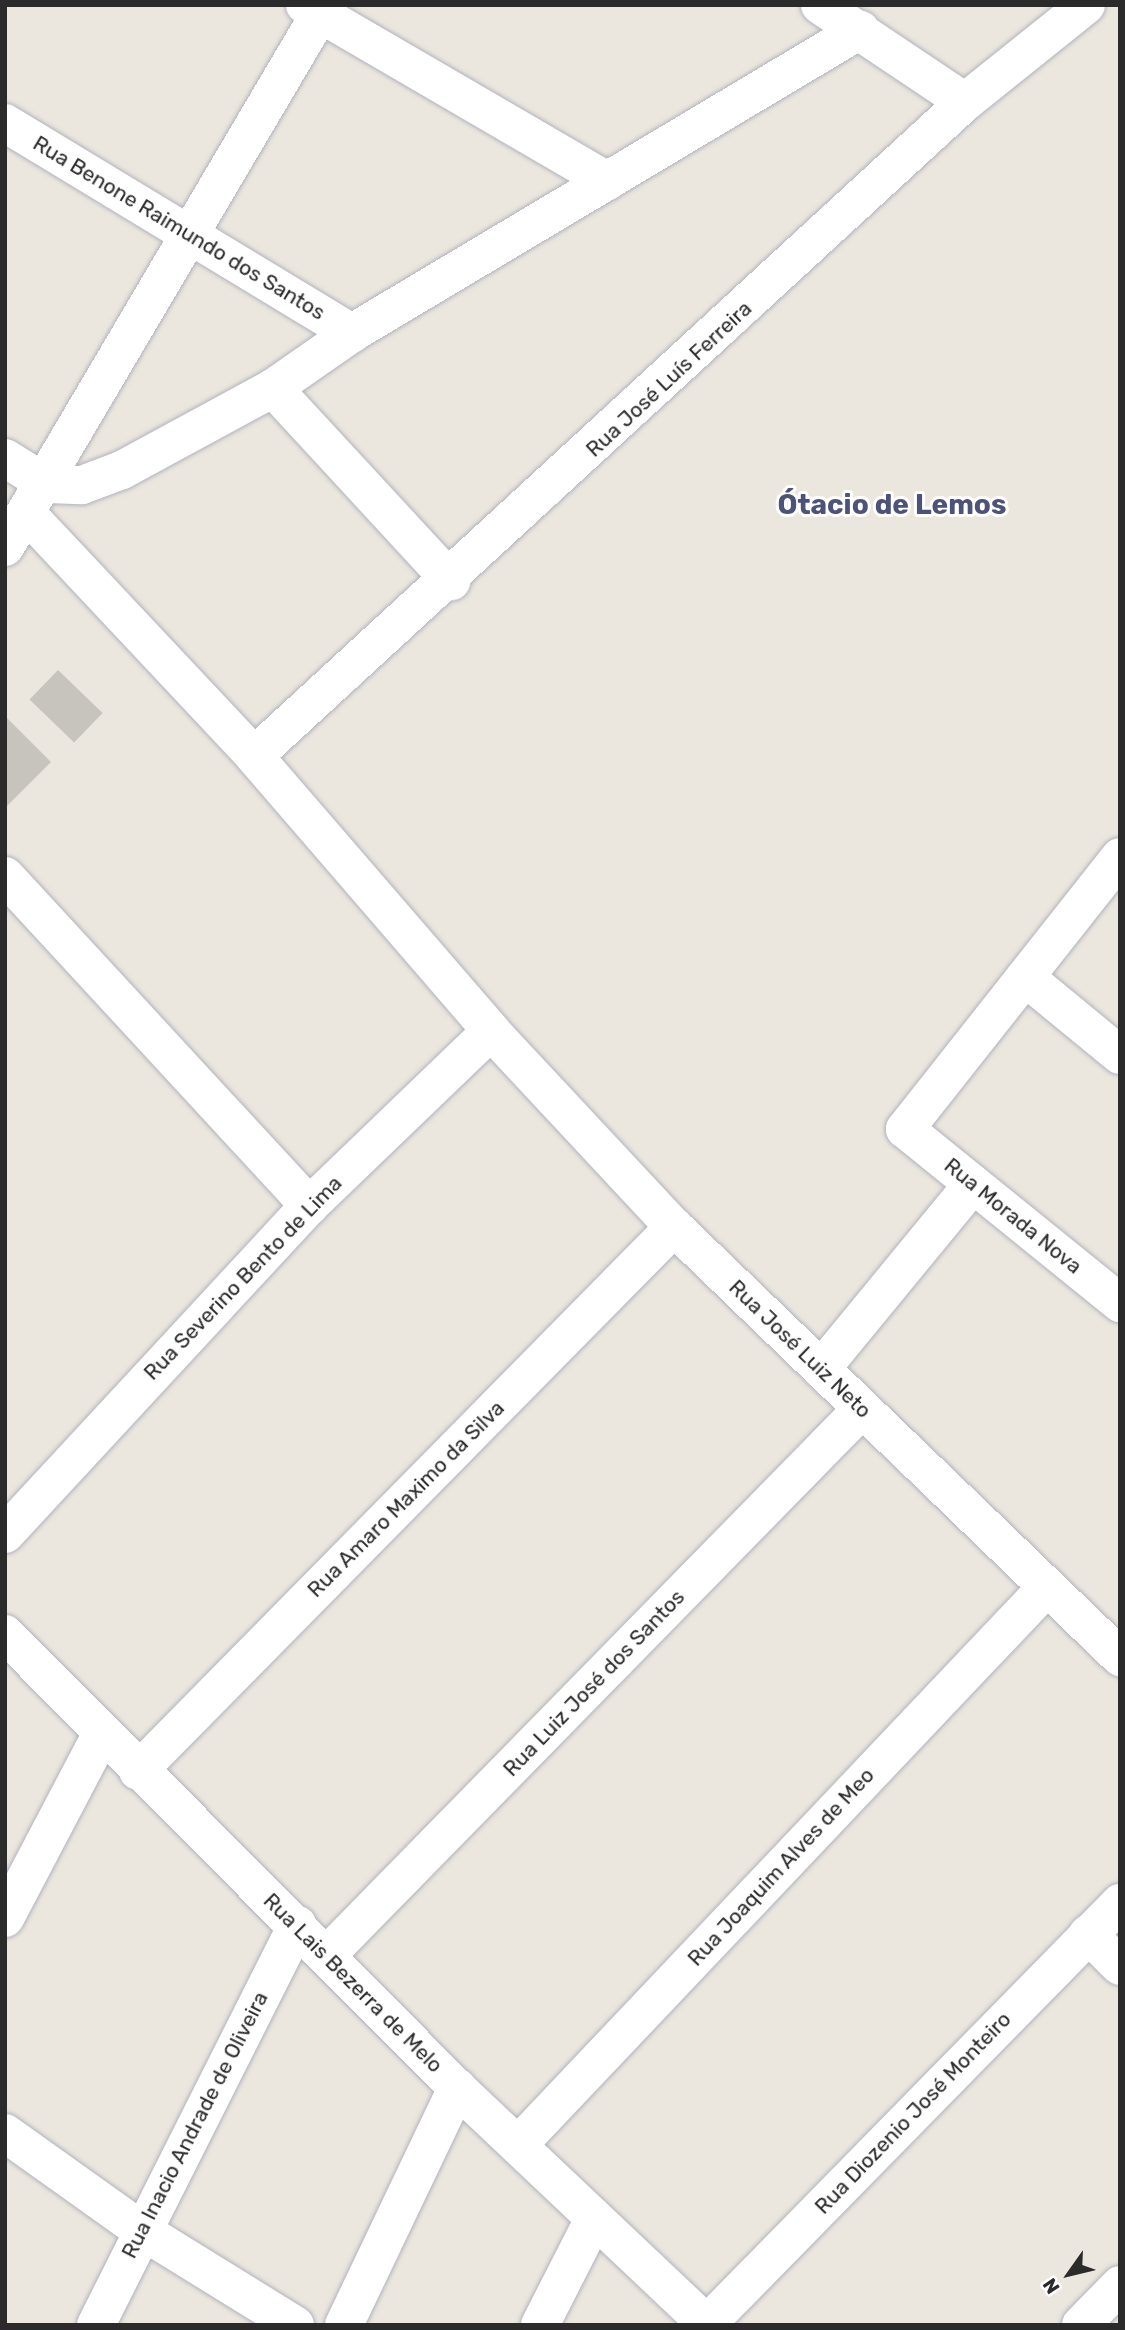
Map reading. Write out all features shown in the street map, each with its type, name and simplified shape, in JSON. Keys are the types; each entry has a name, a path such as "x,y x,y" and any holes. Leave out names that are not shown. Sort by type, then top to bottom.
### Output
{"street":[{"path":"820,5 965,102"},
{"name":"Rua José Luís Ferreira","path":"254,756 451,581 965,102 1086,5"},
{"path":"5,547 38,500 192,234 317,8 607,181"},
{"path":"38,500 109,476 273,388 352,332 860,30"},
{"name":"Rua Benone Raimundo dos Santos","path":"5,123 352,332"},
{"path":"273,388 451,581"},
{"name":"Rua José Luiz Neto","path":"5,458 254,756 491,1031 674,1227 1045,1589 1120,1657"},
{"path":"1120,857 1025,977 1120,1055"},
{"path":"5,876 309,1206"},
{"name":"Rua Morada Nova","path":"1025,977 905,1129 1120,1303"},
{"name":"Rua Severino Bento de Lima","path":"5,1534 309,1206 491,1031"},
{"path":"821,1369 973,1184"},
{"name":"Rua Amaro Maximo da Silva","path":"138,1771 674,1227"},
{"name":"Rua Luiz José dos Santos","path":"326,1956 862,1409"},
{"name":"Rua Joaquim Alves de Meo","path":"517,2145 1045,1589"},
{"name":"Rua Lais Bezerra de Melo","path":"5,1634 138,1771 297,1925 457,2088 707,2324"},
{"path":"5,1918 102,1733"},
{"name":"Rua Diozenio José Monteiro","path":"707,2324 1120,1903"},
{"name":"Rua Inacio Andrade de Oliveira","path":"96,2325 141,2230 297,1925"},
{"path":"1088,1934 1120,1966"},
{"path":"344,2325 457,2088"},
{"path":"5,2133 141,2230 295,2325"},
{"path":"540,2325 594,2219"},
{"path":"1081,2325 1120,2285"}],"building":[{"path":"58,670 103,713 74,743 30,699"},
{"path":"5,716 51,762 5,808"}],"district":[{"name":"Ótacio de Lemos","path":"892,505"}]}
